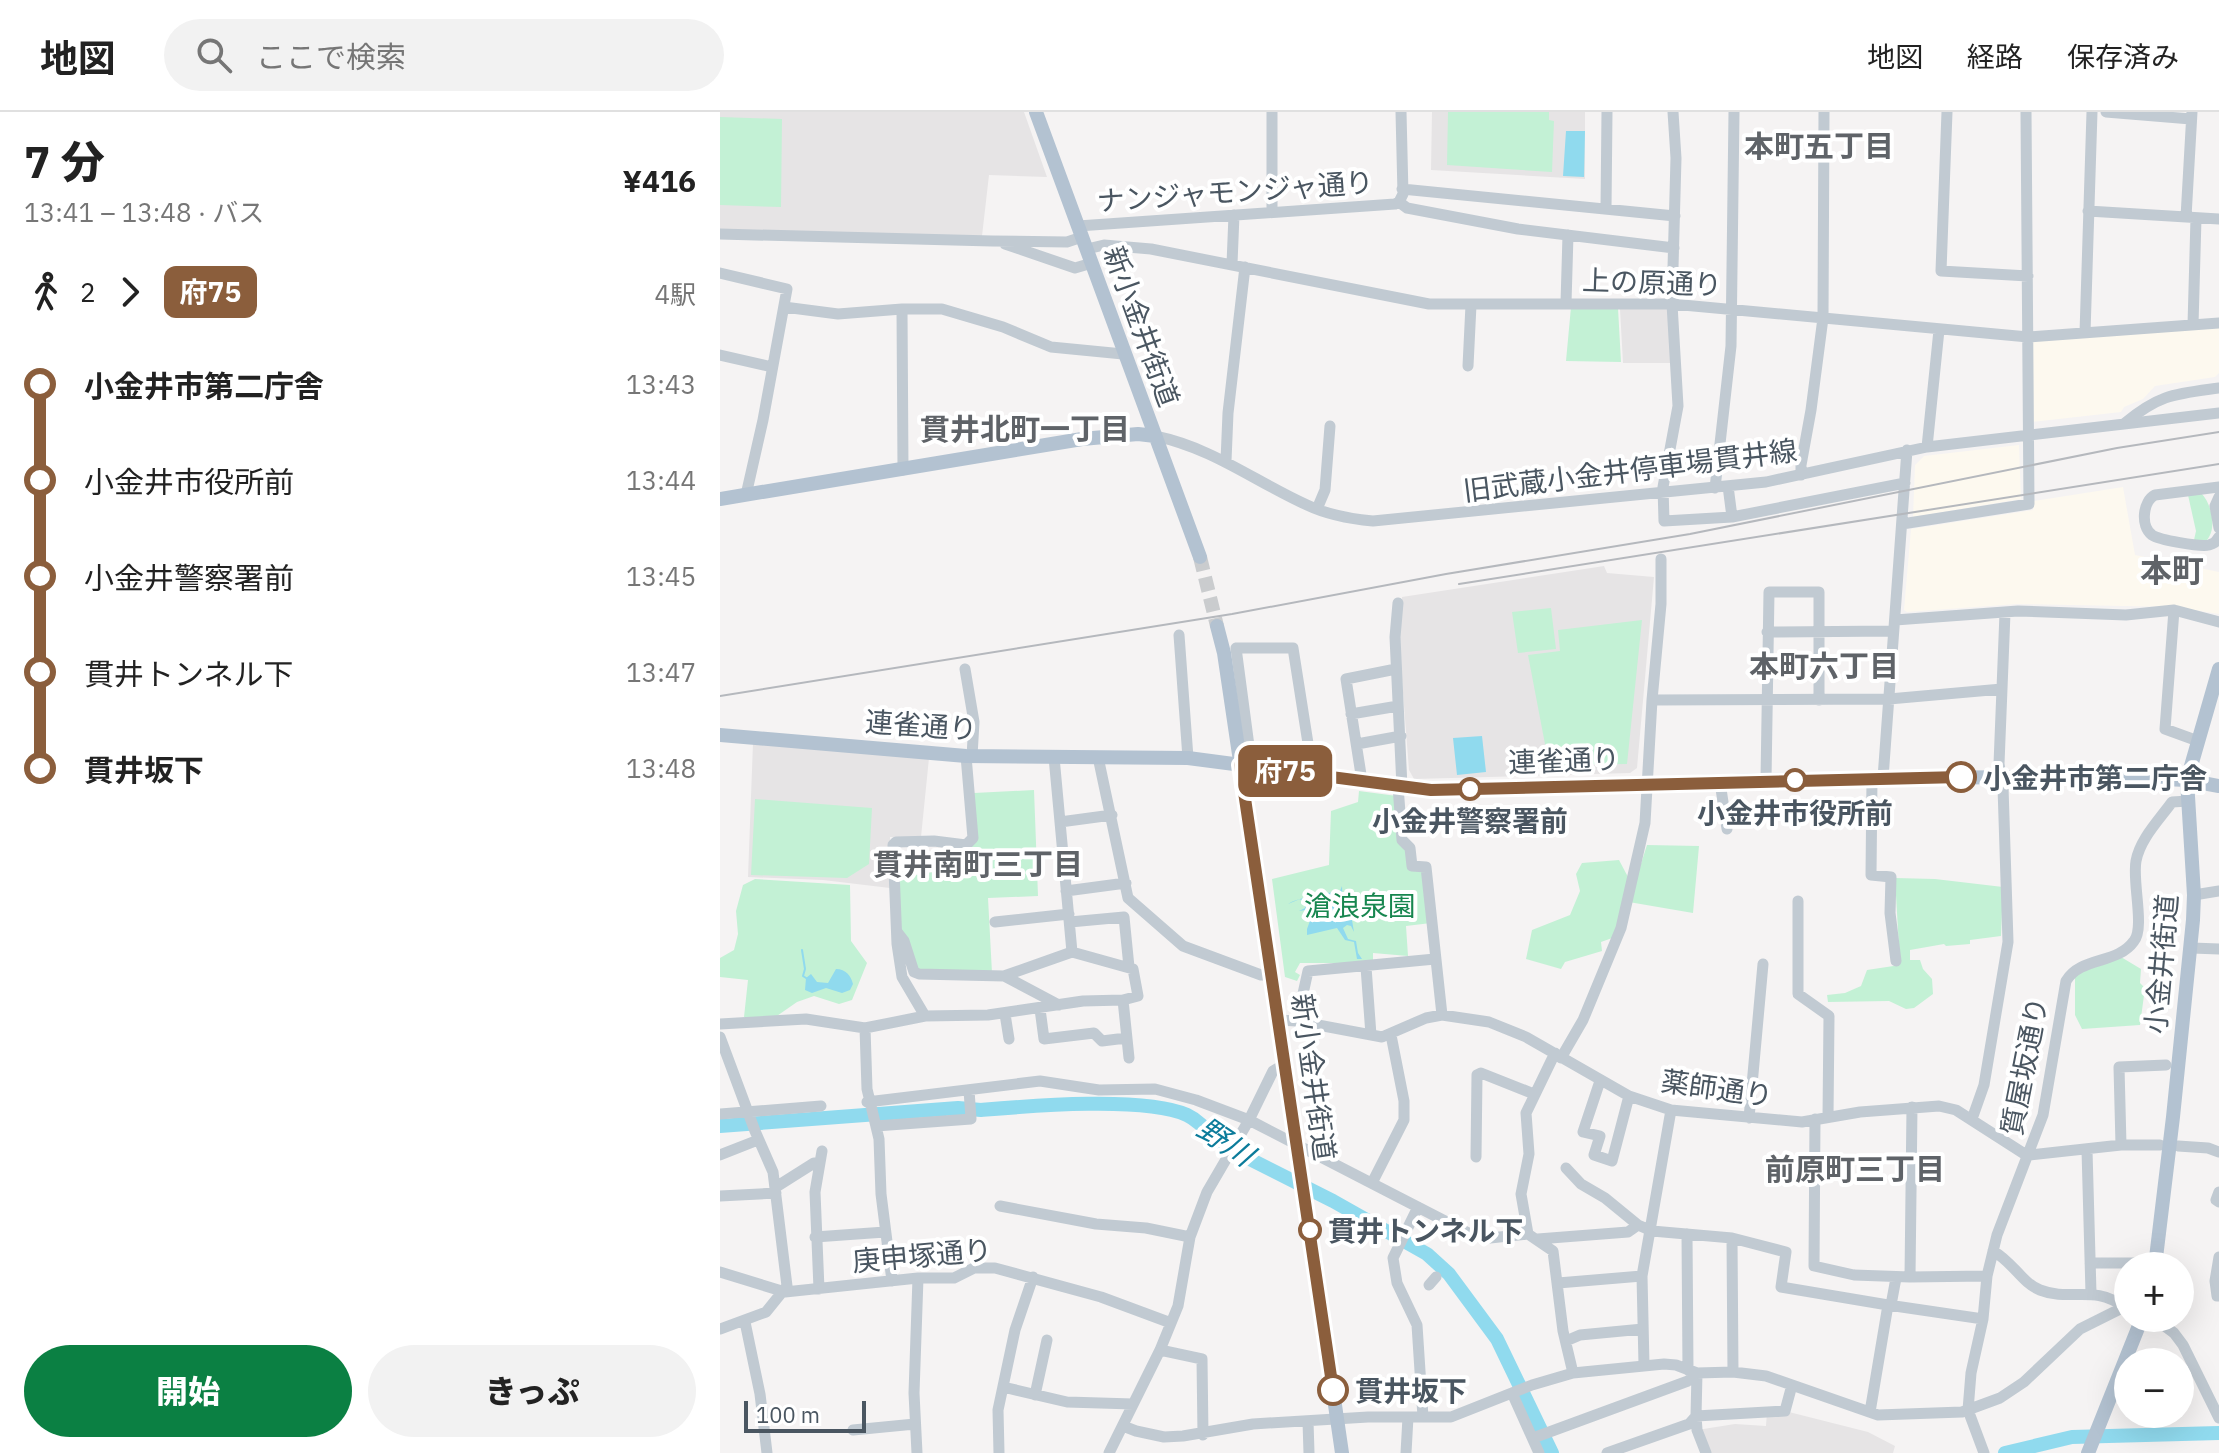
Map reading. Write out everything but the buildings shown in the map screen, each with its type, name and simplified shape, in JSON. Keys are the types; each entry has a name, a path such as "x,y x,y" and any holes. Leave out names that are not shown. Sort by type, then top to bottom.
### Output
{"main road":[{"name":"新小金井街道","path":"1036,112 1200,557"},
{"path":"720,499 1109,436 1155,436"},
{"path":"1217,626 1257,876"},
{"name":"小金井街道","path":"2156,1252 2192,948 2194,895 2187,780 2219,669"},
{"name":"連雀通り","path":"720,735 969,756 1188,758 1431,790 1766,780 2091,776 2187,780 2219,786"},
{"name":"新小金井街道","path":"1268,945 1342,1453"},
{"path":"2088,1452 2136,1332"}],"street":[{"path":"1272,112 1272,212"},
{"name":"ナンジャモンジャ通り","path":"1085,244 1234,215 1359,208 1399,202 1402,189 1401,112"},
{"path":"1606,209 1607,112"},
{"path":"1673,112 1675,216 1672,304 1678,406 1662,493 1664,521 1732,517 1905,483"},
{"path":"1732,517 1722,487 1731,346 1734,112"},
{"path":"1801,475 1823,318 1824,112"},
{"path":"1947,112 1941,271 2028,276"},
{"path":"1902,524 2029,504 2026,112"},
{"path":"2085,333 2092,112"},
{"path":"2106,112 2192,116 2193,325"},
{"path":"1402,189 1675,216"},
{"path":"1399,202 1407,208 1568,235 1674,248"},
{"path":"2088,211 2219,219"},
{"path":"1232,264 1234,215"},
{"path":"720,234 1067,242 1085,244 1075,268 997,241"},
{"path":"1566,303 1568,235"},
{"name":"上の原通り","path":"1085,244 1151,249 1429,304 1672,304 2028,337 2219,323"},
{"path":"1226,461 1245,267"},
{"path":"720,273 787,289 746,495"},
{"path":"1468,366 1471,305"},
{"path":"784,307 838,314 942,309 1003,327 1051,347 1123,354"},
{"path":"902,309 903,470"},
{"path":"1927,447 1939,330"},
{"path":"720,355 772,367"},
{"path":"2125,423 2172,394 2219,388"},
{"path":"2193,391 2201,403 2197,416"},
{"path":"2158,400 2156,409 2160,421"},
{"name":"旧武蔵小金井停車場貫井線","path":"1155,436 1200,448 1317,509 1373,521 1722,487 1801,475 1927,447 2219,413"},
{"path":"1317,509 1325,490 1330,426"},
{"path":"1896,961 1890,913 1891,877 1871,875 1878,778 1889,699 1907,450"},
{"path":"2219,487 2149,498 2144,507 2147,529 2156,537 2194,545 2211,545 2219,537"},
{"path":"2200,489 2217,501 2219,528"},
{"path":"1573,1373 1553,1251 1533,1237 1521,1194 1529,1154 1526,1113 1534,1094 1583,1020 1621,928 1648,799 1646,784 1661,604 1661,559"},
{"path":"1766,780 1769,592 1819,592 1819,700"},
{"path":"1398,603 1395,637 1401,736 1402,840 1410,848 1412,866 1426,867 1442,1015"},
{"path":"2174,610 2165,729 2198,741"},
{"path":"1767,632 1821,632 2005,613 2126,615 2174,610 2219,622"},
{"path":"1972,1119 1984,1085 2008,942 1999,764 2005,613"},
{"path":"1179,635 1188,758"},
{"path":"1249,746 1236,648 1293,648 1313,775"},
{"path":"925,1016 902,977 893,845 896,842 934,841 966,845 973,838 969,756 974,722 965,669"},
{"path":"1362,781 1346,679 1396,669"},
{"path":"1652,700 1889,699 2002,689"},
{"path":"1351,714 1398,706"},
{"path":"1357,744 1401,736"},
{"path":"1054,757 1072,952"},
{"path":"1098,757 1128,898 1183,946 1261,975 1272,975"},
{"path":"1720,782 1727,829"},
{"name":"質屋坂通り","path":"1983,1449 1968,1410 1987,1276 1993,1251 2043,1115 2066,981 2071,972 2121,953 2135,941 2138,929 2134,878 2140,846 2172,802 2188,801"},
{"path":"1060,822 1112,815"},
{"path":"1066,891 1126,883"},
{"path":"2194,895 2219,891"},
{"path":"1798,901 1798,994 1829,1016 1814,1266 1854,1275 1896,1278 1987,1276"},
{"path":"995,922 1124,917 1129,967"},
{"path":"720,1024 806,1019 865,1028 925,1016 1005,1014 1083,1001 1123,1000 1138,996 1135,973 1129,967 1072,952 1004,976 919,974 914,972 904,941 897,931"},
{"path":"2192,948 2219,949"},
{"path":"1297,1021 1308,971 1435,959"},
{"path":"1749,1118 1763,964"},
{"path":"1366,967 1371,1035"},
{"path":"1004,976 1059,1005"},
{"path":"1123,1000 1129,1058"},
{"path":"1040,1009 1044,1039 1094,1033 1102,1041 1126,1038"},
{"path":"1005,1014 1009,1039"},
{"name":"薬師通り","path":"1278,1020 1371,1035 1391,1035 1426,1018 1442,1015 1489,1022 1526,1037 1629,1096 1671,1110 1802,1122 1939,1106 1956,1110 2030,1155"},
{"path":"865,1028 868,1101 876,1126 892,1281"},
{"path":"1372,1183 1404,1120 1404,1101 1391,1035"},
{"path":"720,1037 756,1136 768,1156 776,1190 787,1286 766,1312 720,1329"},
{"path":"1109,1453 1160,1350 1178,1306 1190,1237 1207,1192 1273,1071 1285,1064"},
{"path":"2121,1145 2119,1067 2166,1065"},
{"path":"1476,1157 1477,1075 1481,1073 1534,1094"},
{"path":"868,1101 1040,1081 1099,1090 1155,1089 1249,1120 1477,1237 1628,1232 1638,1225"},
{"path":"1600,1081 1583,1132 1600,1136 1594,1155 1612,1161 1629,1096"},
{"path":"876,1126 971,1119 969,1090"},
{"path":"720,1114 821,1106"},
{"path":"1910,1277 1912,1107"},
{"path":"1644,1365 1642,1276 1671,1110"},
{"path":"720,1155 756,1136"},
{"path":"2030,1155 2121,1145 2160,1145"},
{"path":"2178,1146 2219,1152"},
{"path":"2087,1150 2091,1293"},
{"path":"819,1289 815,1237 818,1163 822,1151"},
{"path":"720,1196 776,1190 818,1163"},
{"path":"1566,1168 1581,1184 1605,1198 1638,1225 1652,1231 1732,1238 1786,1252 1781,1287 1983,1319"},
{"path":"2219,1192 2216,1200 2219,1202"},
{"path":"1000,1206 1190,1237"},
{"path":"1418,1207 1393,1258 1397,1283 1417,1325 1423,1417"},
{"path":"815,1237 885,1232"},
{"path":"1687,1234 1697,1430 1706,1453"},
{"path":"1732,1238 1733,1372"},
{"path":"1993,1251 2006,1258 2032,1287 2044,1292 2091,1293 2114,1299"},
{"path":"2219,1257 2215,1281 2219,1296"},
{"path":"2090,1263 2114,1263"},
{"name":"庚申塚通り","path":"720,1272 785,1292 918,1278 954,1278 974,1268 995,1268 1101,1297 1171,1323"},
{"path":"1558,1283 1642,1276"},
{"path":"999,1453 998,1410 1015,1330 1033,1277"},
{"path":"917,1453 918,1278"},
{"path":"1870,1412 1896,1278"},
{"path":"1123,1426 1164,1437 1203,1435 1245,1425 1451,1417 1512,1392 1573,1373 1644,1365 1676,1365 1693,1371 1766,1376 1878,1415 1968,1410 2000,1398 2024,1382 2080,1329 2114,1312"},
{"path":"745,1322 760,1394 767,1453"},
{"path":"1566,1341 1580,1335 1643,1329"},
{"path":"2173,1332 2183,1345 2219,1417"},
{"path":"1035,1395 1047,1340"},
{"path":"1160,1350 1202,1359 1203,1435"},
{"path":"1534,1437 1688,1381 1693,1371"},
{"path":"1616,1452 1689,1424 1696,1416 1785,1411 1792,1385"},
{"path":"1003,1387 1067,1402 1133,1404"},
{"path":"1512,1392 1539,1453"},
{"path":"1406,1453 1408,1417"},
{"path":"1308,1421 1309,1453"},
{"path":"853,1430 915,1424"}],"shaded area":[{"path":"720,112 1024,112 1047,177 989,175 982,236 720,230"},
{"path":"1432,112 1585,112 1585,179 1431,170"},
{"path":"1668,308 1672,363 1623,363 1620,309"},
{"path":"2219,324 2219,373 2215,377 2155,386 2143,399 2124,407 2121,412 2032,422 2032,340"},
{"path":"2019,445 2021,499 1913,517 1915,465 1924,456"},
{"path":"2123,487 2135,555 2219,572 2219,614 2176,607 2017,604 1904,610 1911,529 2033,510 2034,501"},
{"path":"1604,566 1607,573 1654,577 1637,768 1630,773 1414,779 1409,770 1399,641 1402,597"},
{"path":"753,743 929,758 921,837 890,837 890,888 823,880 748,877"},
{"path":"1767,1411 1785,1411 1868,1432 1895,1446 1893,1453 1706,1453 1697,1430 1735,1424 1766,1426"}],"green space":[{"path":"1448,112 1549,112 1549,120 1554,121 1552,172 1447,165"},
{"path":"720,117 782,119 781,207 720,205"},
{"path":"1571,307 1618,308 1621,362 1566,361"},
{"path":"2201,493 2210,510 2212,529 2207,540 2194,540 2196,531 2188,495"},
{"path":"1551,608 1556,649 1518,653 1512,612"},
{"path":"1642,620 1627,764 1549,765 1528,655 1560,651 1558,630"},
{"path":"1034,790 1038,896 988,898 992,973 918,971 899,928 891,879 958,868 955,850 965,848 976,840 974,793"},
{"name":"滄浪泉園","path":"1359,791 1397,796 1412,866 1426,867 1431,923 1406,926 1408,956 1373,953 1373,963 1300,963 1295,972 1300,975 1297,981 1285,977 1272,879 1329,865 1331,811 1358,802"},
{"path":"755,799 872,808 869,864 847,878 751,875"},
{"path":"1647,845 1699,846 1693,913 1623,901 1615,937 1601,942 1602,951 1565,962 1561,969 1526,959 1532,930 1570,915 1580,891 1576,874 1582,863 1619,860 1628,877 1638,873"},
{"path":"1895,878 2003,887 2001,936 1970,940 1970,944 1944,944 1910,950 1910,960 1920,960 1932,979 1933,994 1914,1008 1906,1009 1889,1001 1828,1002 1827,995 1845,993 1861,986 1867,970 1900,965"},
{"path":"755,879 850,885 851,941 867,963 852,1000 839,1004 814,996 797,1002 774,1018 744,1017 748,980 720,977 720,958 734,950 738,934 736,911 743,885"},
{"path":"2121,957 2141,969 2140,983 2145,988 2140,1025 2082,1029 2075,1015 2075,973"}],"water":[{"path":"1566,131 1585,131 1584,177 1563,176"},
{"path":"1482,736 1486,772 1457,775 1453,738"},
{"path":"1342,886 1343,909 1351,914 1354,932 1351,926 1343,928 1348,939 1356,941 1362,959 1357,959 1354,942 1345,940 1337,928 1307,935 1311,918 1306,910 1299,911 1305,908 1300,899 1340,891"},
{"path":"836,969 843,970 849,976 853,984 850,990 842,993 826,988 812,993 805,990 806,978 811,974 817,982 828,983"}],"waterway":[{"path":"802,950 803,976 806,978"},
{"name":"野川","path":"720,1126 958,1108 981,1110 1086,1104 1144,1106 1187,1115 1201,1124 1220,1144 1333,1201 1427,1254 1449,1274 1497,1339 1552,1453"},
{"name":"野川","path":"2005,1453 2072,1437 2219,1433"}],"tunnel":[{"path":"1200,557 1217,626"},
{"path":"1257,876 1268,945"}],"railway":[{"path":"720,696 1232,614 1446,574 1690,534 2117,448 2219,432"},
{"path":"1459,584 2219,464"}],"bus line":[{"name":"府75","path":"1333,1390 1240,765 1431,790 1961,777"}],"place":[{"name":"小金井市第二庁舎","path":"1961,777"},
{"name":"小金井市役所前","path":"1795,780"},
{"name":"小金井警察署前","path":"1470,789"},
{"name":"貫井トンネル下","path":"1310,1230"},
{"name":"貫井坂下","path":"1333,1390"}],"district":[{"name":"本町五丁目","path":"1819,145"},
{"name":"貫井北町一丁目","path":"1025,428"},
{"name":"本町","path":"2172,570"},
{"name":"本町六丁目","path":"1824,665"},
{"name":"貫井南町三丁目","path":"978,863"},
{"name":"前原町三丁目","path":"1855,1168"}]}
